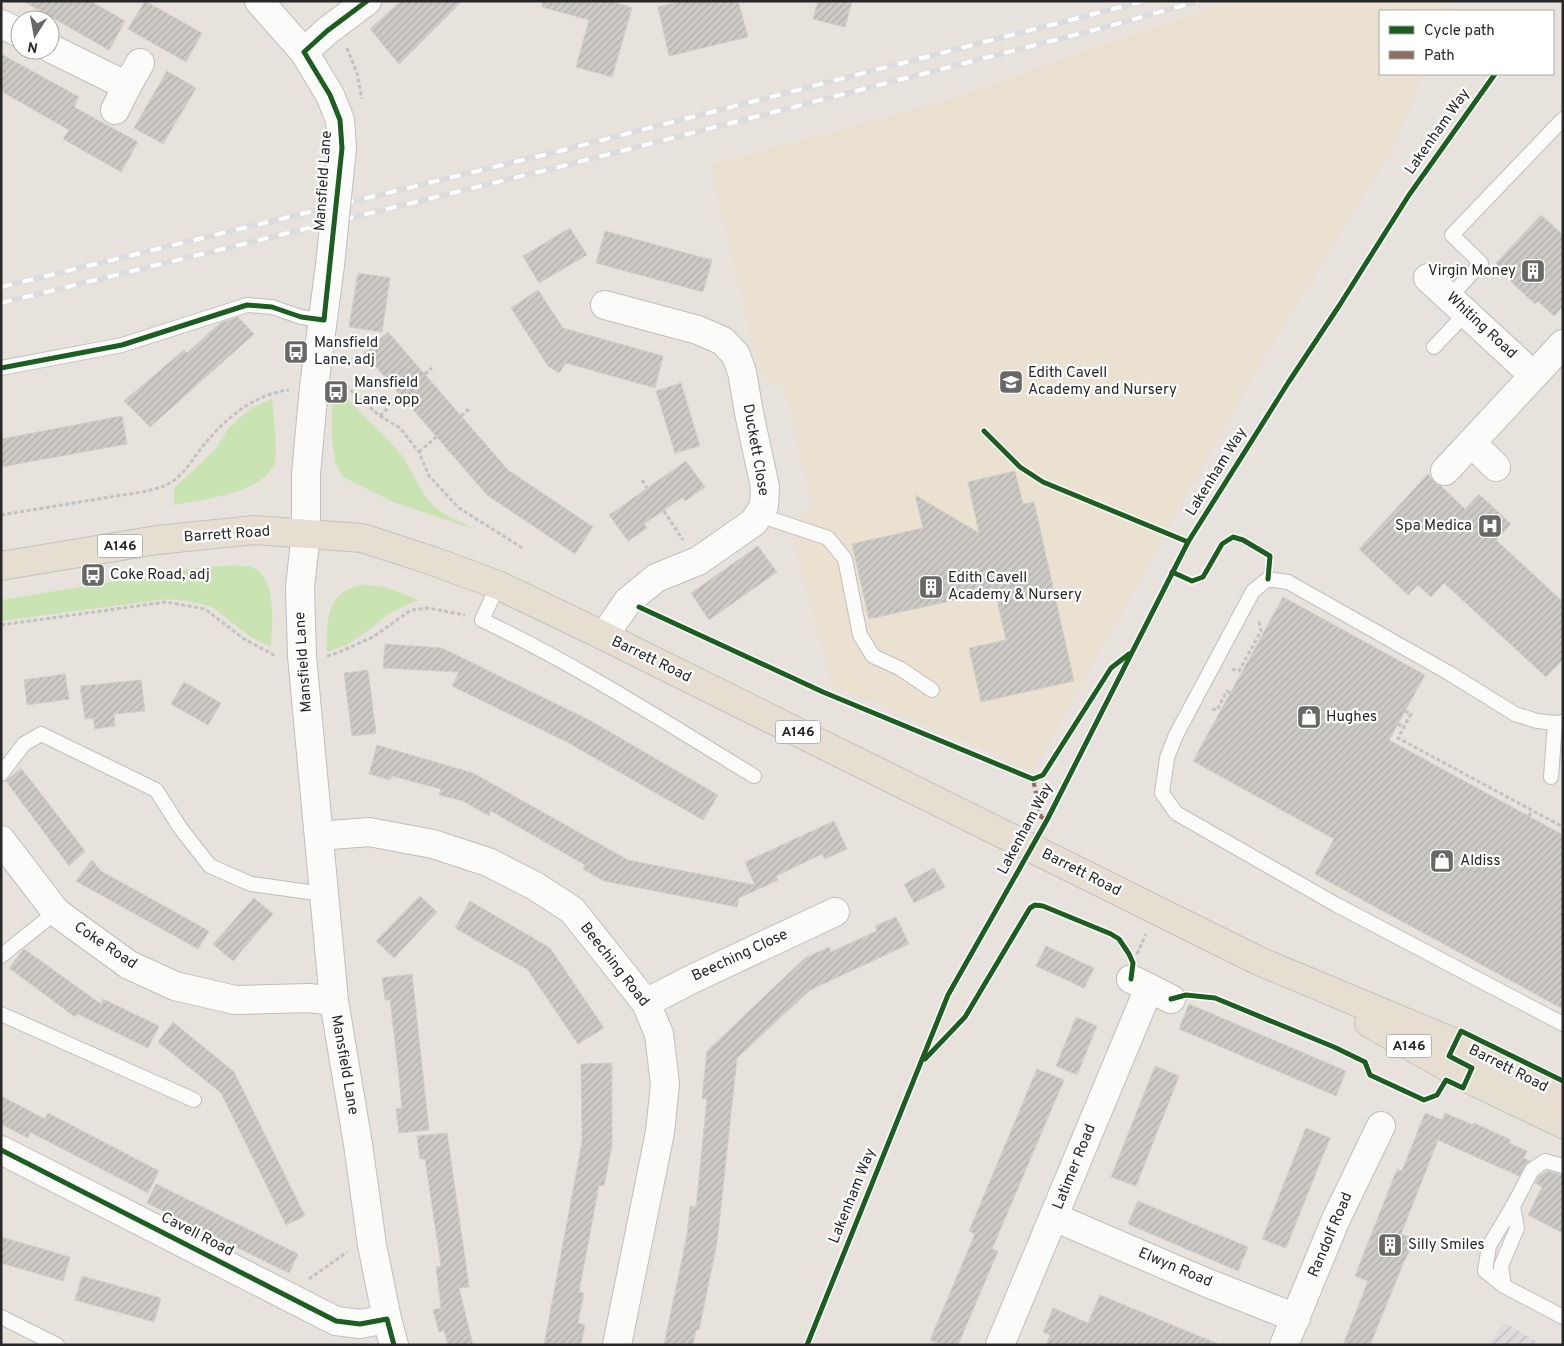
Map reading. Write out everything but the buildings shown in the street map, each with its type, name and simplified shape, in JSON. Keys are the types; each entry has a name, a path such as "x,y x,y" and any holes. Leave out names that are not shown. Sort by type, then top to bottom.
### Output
{"highway":[{"name":"Barrett Road","path":"1,566 157,540 255,530 362,538 430,560 498,585 604,636 1259,961 1442,1064 1563,1124"},
{"name":"Barrett Road","path":"1259,961 1455,1043 1563,1097"}],"street":[{"name":"Mansfield Lane","path":"259,1 304,52 330,95 340,120 342,148 324,320 314,387 306,474 306,533 300,587 302,656 334,1001 358,1144 372,1245 391,1332"},
{"path":"304,52 315,41 367,1"},
{"path":"60,55 121,98 140,63"},
{"name":"Whiting Road","path":"1428,278 1459,304 1533,375"},
{"name":"Duckett Close","path":"604,636 628,601 656,578 698,561 754,522 764,506 765,487 742,372 736,355 723,341 698,330 605,304"},
{"path":"1445,471 1533,375 1561,349"},
{"path":"1472,443 1496,467"},
{"name":"Beeching Road","path":"319,836 369,832 433,844 488,862 535,886 572,910 646,1002 659,1034 665,1084 656,1150 617,1345"},
{"name":"Coke Road","path":"1,840 56,912 129,965 175,986 235,1000 310,998 334,1001"},
{"name":"Beeching Close","path":"646,1002 835,912"},
{"name":"Latimer Road","path":"1000,1345 1054,1217 1146,982"},
{"name":"Randolf Road","path":"1284,1345 1336,1219 1381,1126"},
{"name":"Cavell Road","path":"1,1150 336,1321 360,1324 391,1332"},
{"name":"Elwyn Road","path":"1054,1217 1205,1282 1296,1318"}],"lane":[{"path":"1434,346 1481,263 1452,235 1563,119"},
{"path":"1,368 122,344 247,306 272,308 300,317 324,320"},
{"path":"759,515 828,538 845,560 860,635 873,656 901,669 932,690"},
{"path":"1551,777 1559,723 1537,721 1515,714 1454,676 1288,582 1268,579 1253,591 1176,735 1167,758 1162,793 1176,813 1184,818 1335,904 1563,1024"},
{"path":"498,585 482,620 510,633 602,683 754,776"},
{"path":"1,774 24,744 41,734 156,790 181,829 210,866 251,884 324,894"},
{"path":"1,956 56,912"},
{"path":"1,1014 194,1100"},
{"path":"1563,1166 1545,1161 1532,1170 1489,1246 1485,1271 1504,1286 1563,1317"},
{"path":"1,1317 57,1345"}],"path":[{"path":"337,24 357,73 363,107"},
{"path":"425,374 432,368"},
{"path":"346,386 380,416 400,428 419,452 428,476 459,508 524,549"},
{"path":"1,515 135,493 166,485 186,470 207,441 226,422 250,403 276,391 314,387"},
{"path":"380,416 400,396"},
{"path":"461,416 469,408"},
{"path":"419,452 436,437"},
{"path":"642,480 647,488"},
{"path":"664,511 698,561"},
{"path":"1,625 166,602 184,604 205,609 244,639 278,658 326,656 357,645 373,637 411,610 428,608 454,612 482,620"},
{"path":"1239,671 1246,662 1261,631"},
{"path":"1217,710 1227,691 1230,693"},
{"path":"1405,711 1411,714 1398,738 1563,827"},
{"path":"1398,724 1404,726"},
{"path":"1529,816 1532,810"},
{"path":"919,1065 965,1017 1030,908 1035,905 1043,906 1119,939 1146,982 1186,996 1215,998 1334,1047 1365,1062 1370,1075 1424,1100 1437,1095 1442,1088"},
{"path":"1144,939 1146,982"},
{"path":"916,1074 926,1048"},
{"path":"286,1295 350,1250 372,1245"}],"shaded area":[{"name":"Edith Cavell Academy and Nursery","path":"1230,1 1451,1 1447,10 1379,10 1379,75 1423,75 1396,142 1263,358 1033,771 833,686 787,517 813,512 789,404 784,390 761,375 710,165 943,101"},
{"path":"1505,1323 1542,1345 1487,1345"}],"green space":[{"path":"332,389 340,390 398,451 425,495 436,508 476,530 393,502 343,477 335,462 332,439"},
{"path":"272,399 276,451 274,464 267,474 244,489 174,505 174,488 215,450 228,429 251,408"},
{"path":"235,565 251,567 260,572 266,580 272,602 271,647 251,637 212,607 189,601 167,599 1,621 1,600 195,568"},
{"path":"363,585 385,587 419,600 387,615 347,645 327,652 328,619 335,601 341,594 351,588"}],"railway":[{"path":"1,287 556,152 1144,1"},
{"path":"1,303 559,167 1102,28 1199,1"}],"marked path":[{"path":"1033,779 1041,817 1047,820"}],"cycle path":[{"path":"1,368 122,345 247,305 272,307 301,317 324,320 342,148 340,120 330,95 304,52 327,31 367,1"},
{"name":"Lakenham Way","path":"807,1345 948,995 1047,820 1188,542 1409,195 1494,75"},
{"path":"984,431 1020,467 1043,482 1188,542"},
{"path":"1172,572 1192,581 1203,577 1222,544 1233,537 1243,540 1270,556 1268,579"},
{"name":"Lakenham Way","path":"639,607 823,692 1033,779 1043,775 1111,668 1129,654"},
{"path":"925,1059 965,1017 1030,908 1035,905 1043,906 1119,939 1133,963 1131,979"},
{"path":"1171,999 1186,995 1215,998 1334,1047 1365,1062 1370,1075 1424,1100 1437,1095 1446,1080 1463,1088 1472,1068 1449,1056 1461,1031 1563,1081"},
{"path":"1,1150 336,1321 360,1324 387,1319 394,1345"}],"place":[{"name":"Virgin Money","path":"1533,271"},
{"name":"Mansfield Lane, adj","path":"296,352"},
{"name":"Edith Cavell Academy and Nursery","path":"1011,382"},
{"name":"Mansfield Lane, opp","path":"336,392"},
{"name":"Spa Medica","path":"1490,526"},
{"name":"Coke Road, adj","path":"93,575"},
{"name":"Edith Cavell Academy & Nursery","path":"931,587"},
{"name":"Hughes","path":"1309,717"},
{"name":"Aldiss","path":"1442,861"},
{"name":"Silly Smiles","path":"1390,1245"}]}
